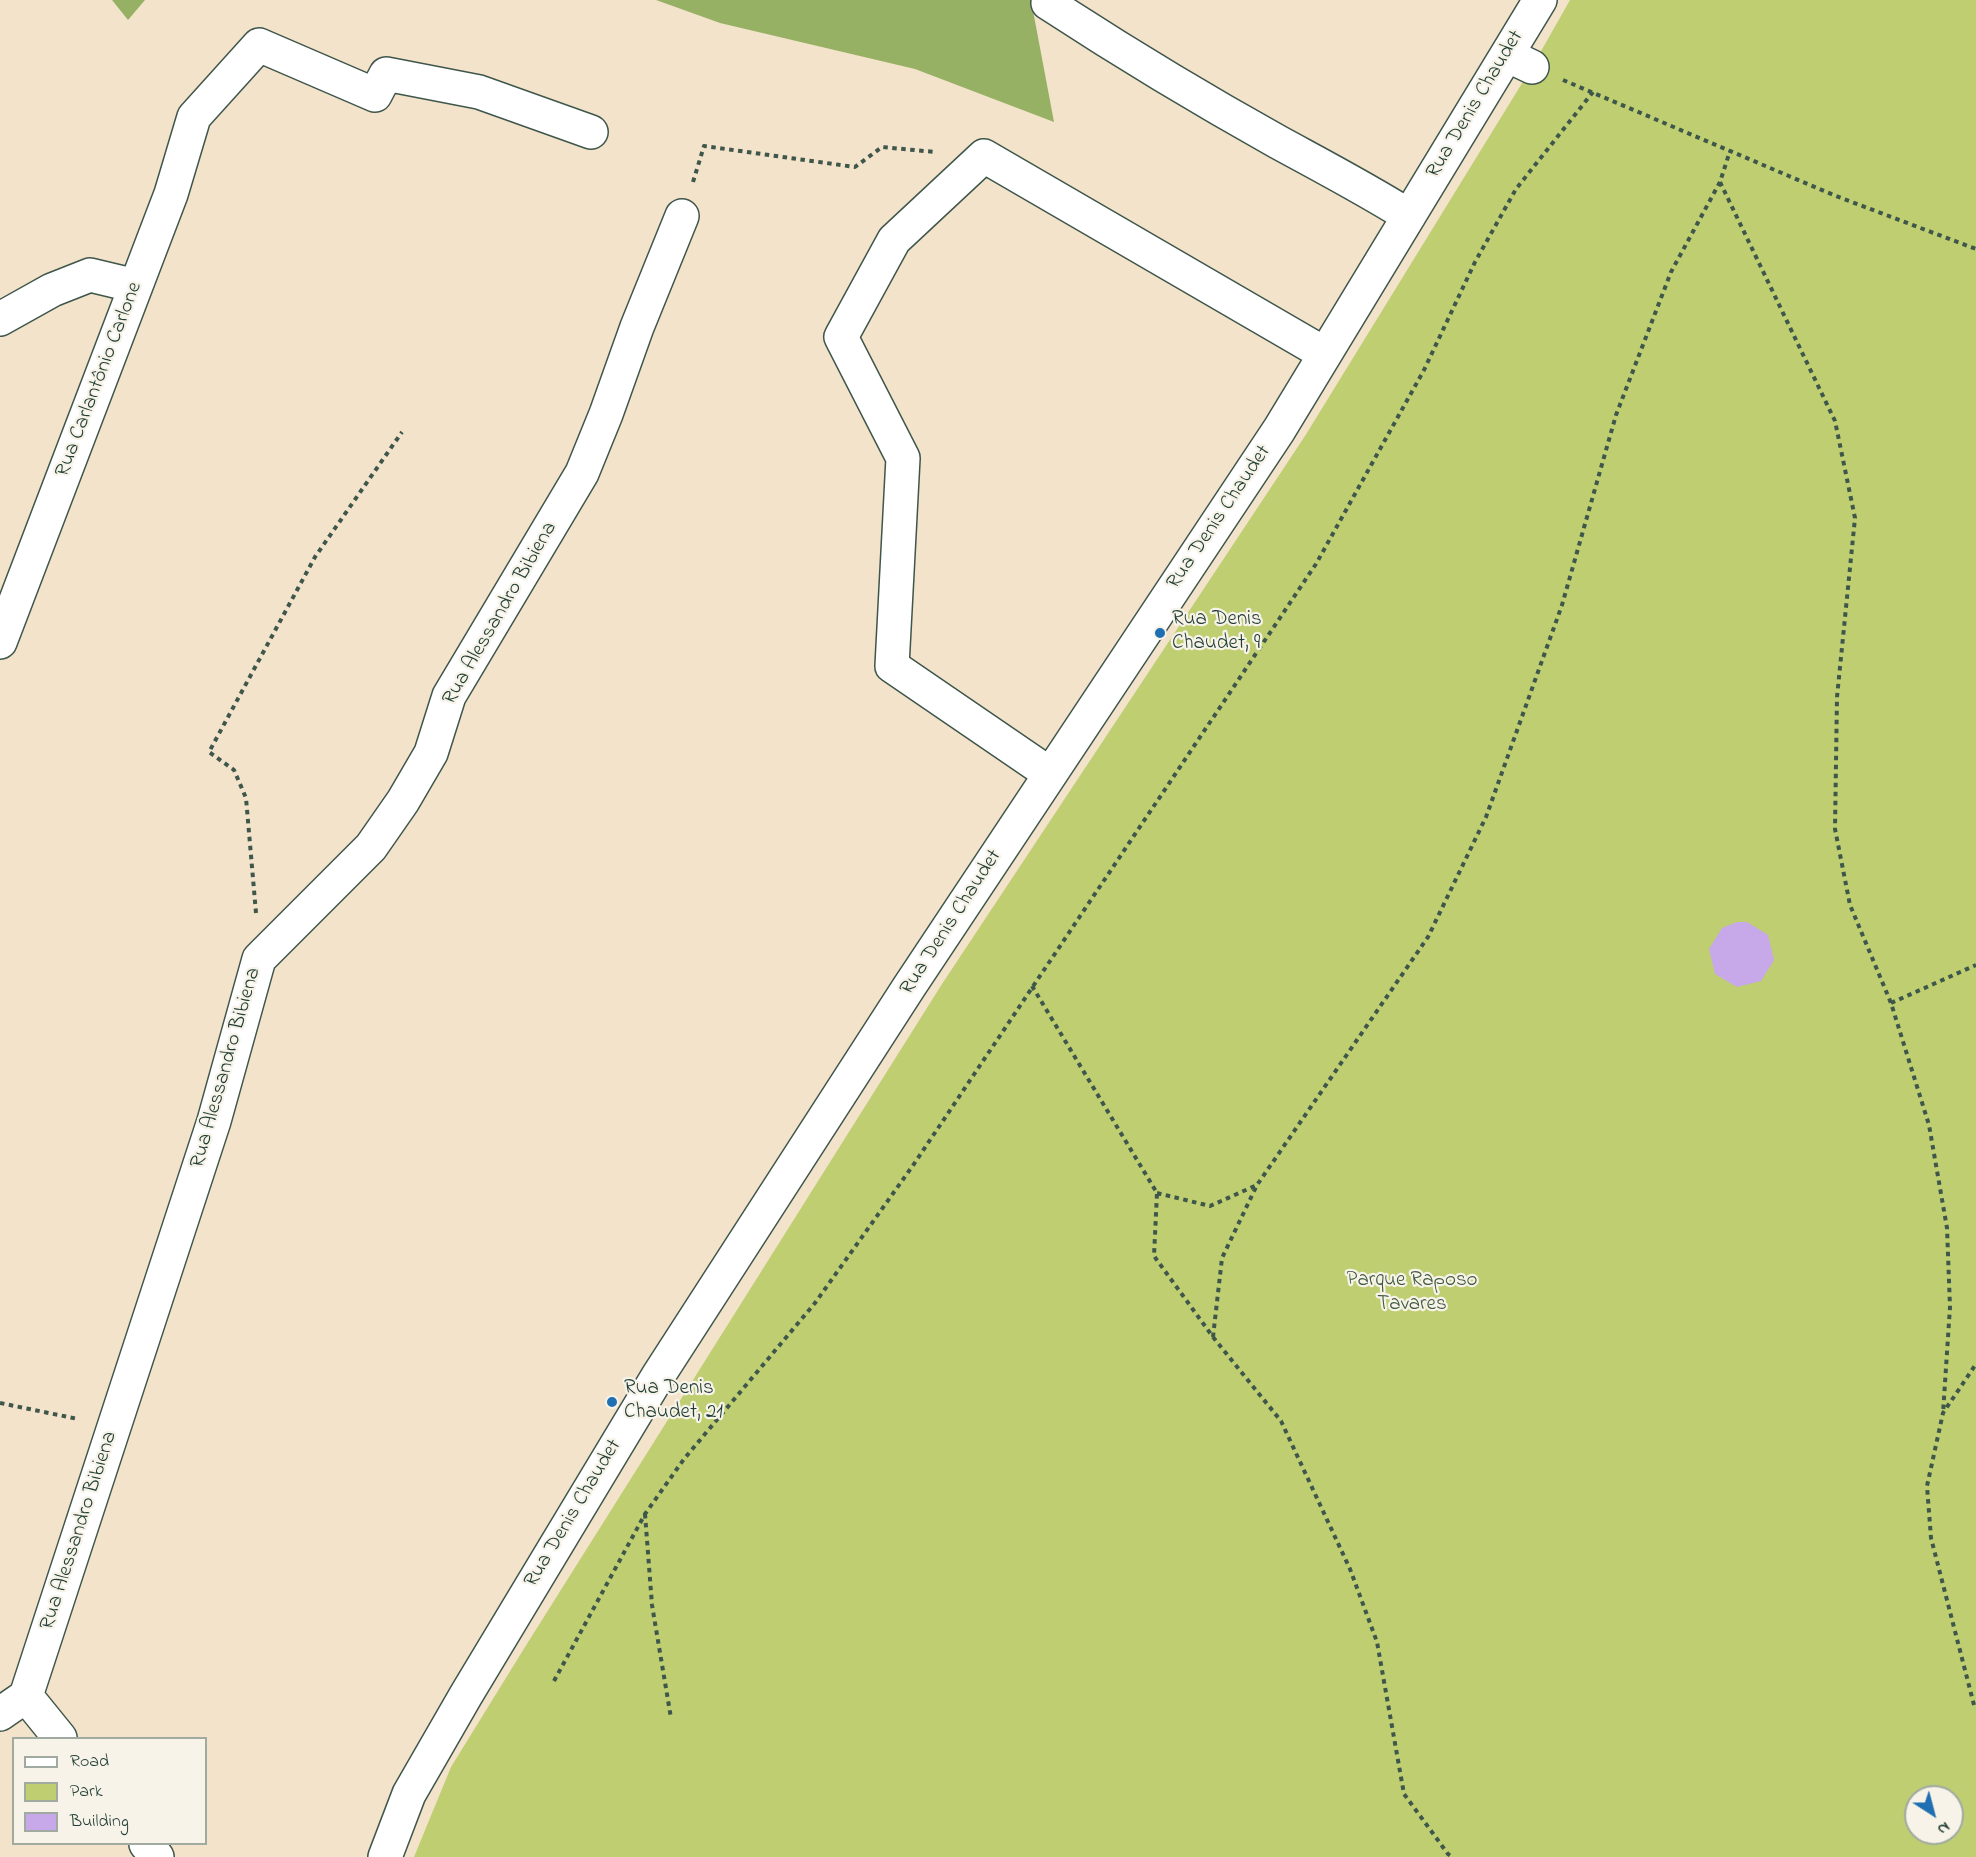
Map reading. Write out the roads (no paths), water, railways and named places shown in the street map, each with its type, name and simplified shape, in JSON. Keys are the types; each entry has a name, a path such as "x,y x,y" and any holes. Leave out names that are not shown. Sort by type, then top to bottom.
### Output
{"street":[{"name":"Rua Denis Chaudet","path":"385,1857 414,1784 658,1376 902,997 1279,430 1409,216 1519,61 1540,0"},
{"path":"1048,3 1133,58 1409,216"},
{"name":"Rua Carlantônio Carlone","path":"0,642 171,194 194,117 259,45 375,95 386,74 479,92 591,132"},
{"path":"1050,774 892,666 903,458 841,337 894,240 984,156 1325,354"},
{"name":"Rua Alessandro Bibiena","path":"13,1705 114,1427 214,1121 259,959 371,847 403,801 430,753 449,696 582,473 682,216"},
{"path":"0,319 52,290 90,275 136,286"},
{"path":"13,1705 59,1737"},
{"path":"147,1845 157,1857"}],"place":[{"name":"Rua Denis Chaudet, 9","path":"1160,633"},
{"name":"Rua Denis Chaudet, 21","path":"612,1402"}],"park label":[{"name":"Parque Raposo Tavares","path":"1412,1294"}]}
